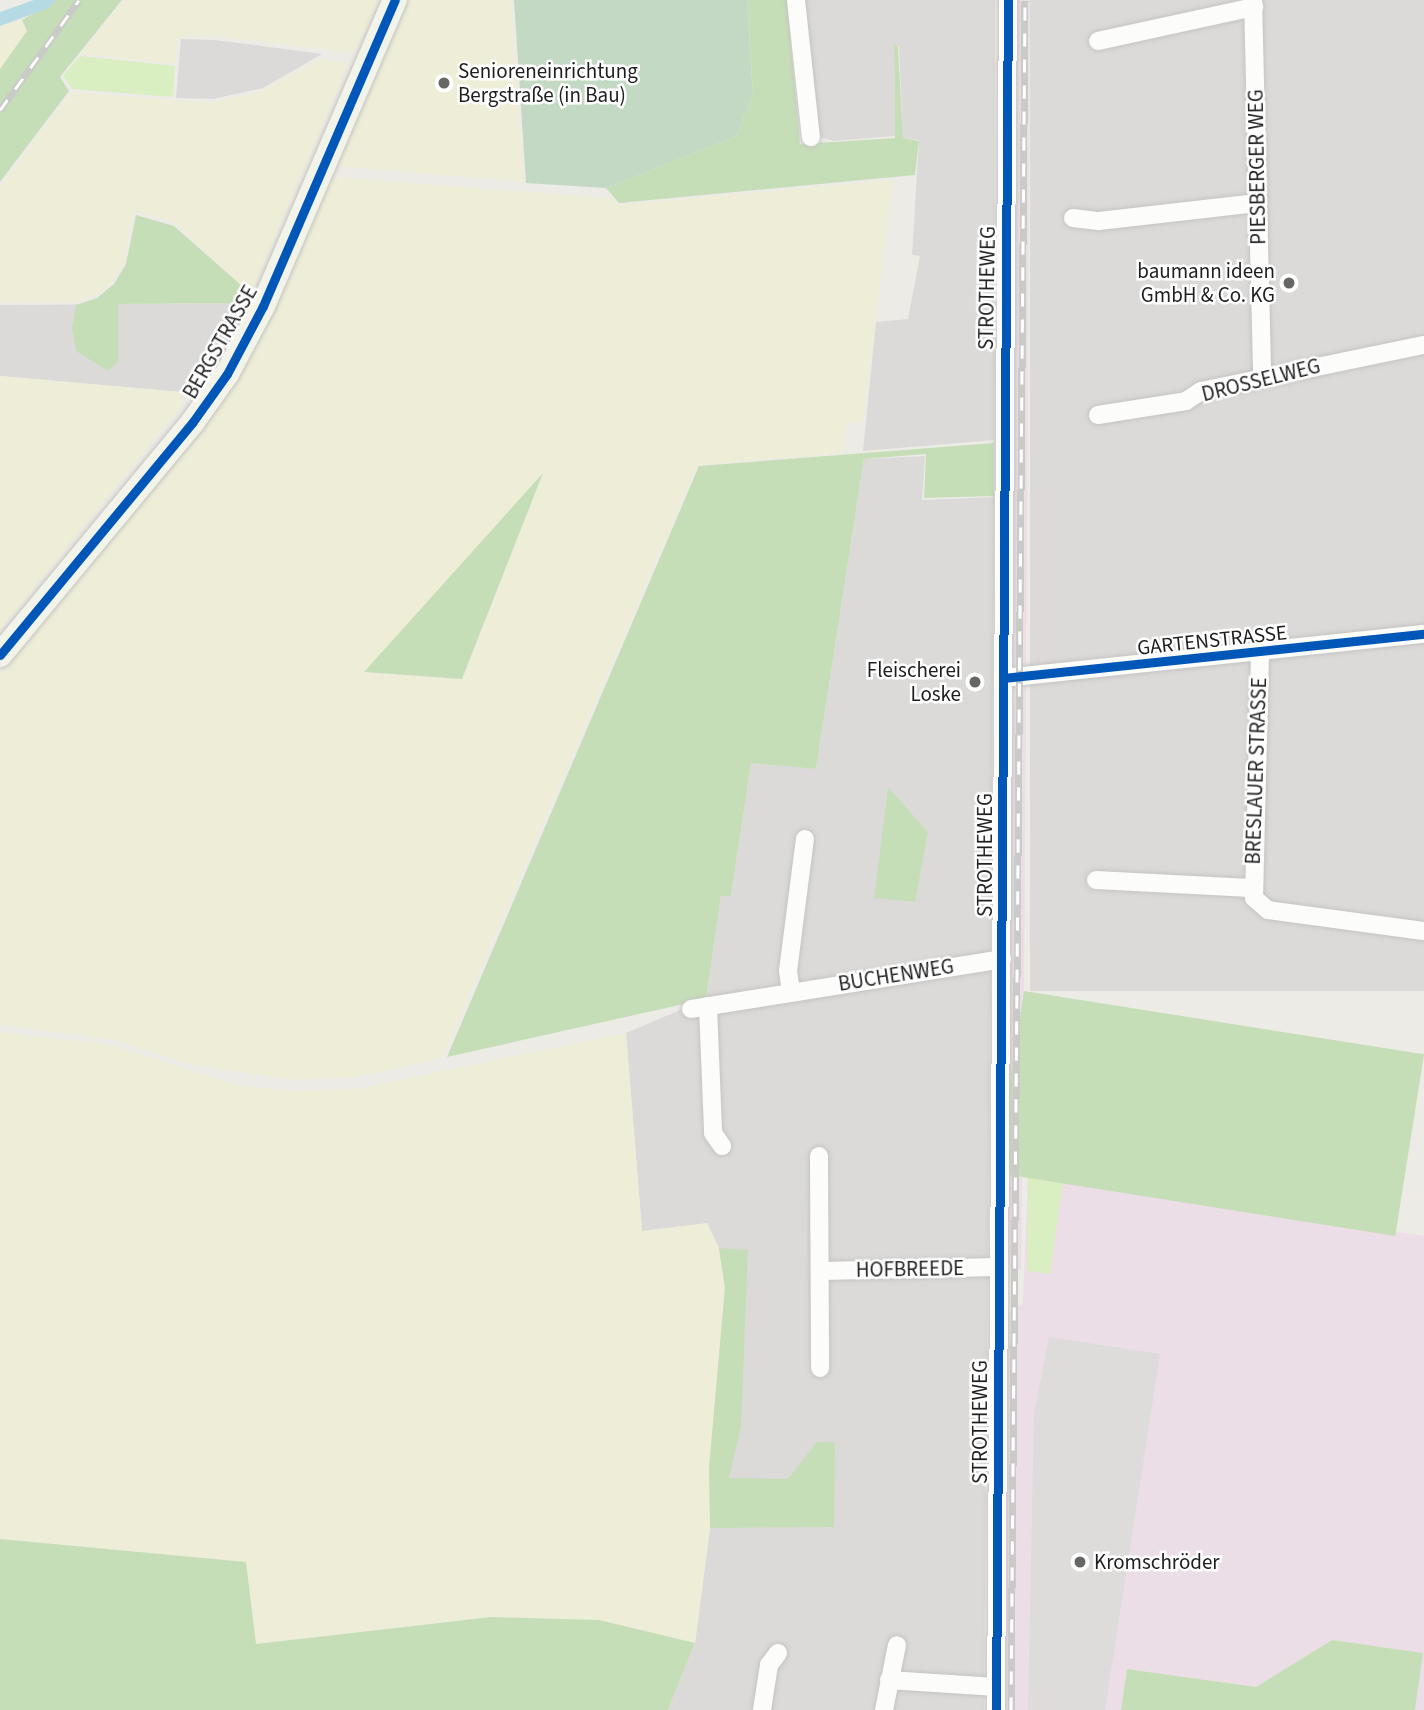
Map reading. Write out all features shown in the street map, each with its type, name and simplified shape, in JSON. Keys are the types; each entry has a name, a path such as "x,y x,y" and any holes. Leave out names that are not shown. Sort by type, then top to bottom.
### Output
{"street":[{"name":"BERGSTRASSE","path":"0,655 192,423 227,374 263,306 396,0"},
{"path":"796,0 811,137"},
{"name":"STROTHEWEG","path":"996,1710 1008,0"},
{"path":"1098,41 1254,3"},
{"name":"PIESBERGER WEG","path":"1254,3 1262,376"},
{"path":"1073,218 1098,221 1257,203"},
{"name":"DROSSELWEG","path":"1098,415 1186,401 1201,390 1424,345"},
{"name":"GARTENSTRASSE","path":"1003,678 1424,634"},
{"name":"BRESLAUER STRASSE","path":"1251,888 1260,653"},
{"path":"791,992 788,971 805,839"},
{"path":"1096,880 1251,888 1259,905 1268,910 1424,931"},
{"name":"BUCHENWEG","path":"722,1146 713,1133 699,1008 1002,959"},
{"path":"819,1156 820,1368"},
{"name":"HOFBREEDE","path":"821,1271 998,1267"},
{"path":"884,1710 897,1645"},
{"path":"762,1710 769,1665 778,1653"},
{"path":"889,1680 996,1688"}],"shaded area":[{"path":"804,0 995,0 994,440 863,451 876,322 908,319 920,256 912,255 919,140 903,138 899,47 894,43 895,136 833,141 817,136"},
{"path":"1016,0 1030,0 1026,672 1015,668 1012,660"},
{"path":"1030,0 1424,0 1424,991 1030,991"},
{"path":"181,39 215,40 322,54 263,88 213,99 176,98"},
{"path":"252,303 202,394 0,376 0,305"},
{"path":"925,456 922,500 994,497 984,1710 668,1710 695,1643 710,1528 709,1468 642,1231 626,1033 706,999 721,896 731,896 751,762 816,769 864,459"},
{"path":"1026,686 1021,1271 1006,1262 1012,731 1015,690"},
{"path":"1028,1175 1424,1236 1424,1710 1415,1710 1423,1653 1332,1640 1256,1687 1128,1669 1121,1710 1002,1710 1005,1316 1023,1303"},
{"name":"Kromschröder","path":"1049,1337 1160,1354 1105,1710 1028,1710 1034,1414"}],"green space":[{"path":"56,0 122,0 60,77 69,91 0,182 0,69 27,31 22,20"},
{"path":"125,0 378,0 355,53 217,36 178,36 175,64 81,54"},
{"name":"Senioreneinrichtung Bergstraße (in Bau)","path":"409,0 511,0 524,182 334,166"},
{"path":"514,0 747,0 753,95 736,136 606,188 526,183"},
{"path":"747,0 787,0 800,144 895,138 894,43 898,47 903,138 919,141 915,175 619,203 606,188 736,136 753,95"},
{"path":"22,20 27,31 0,69 0,26"},
{"path":"80,56 175,66 173,97 72,89 63,76"},
{"path":"320,59 349,63 252,291 233,279 176,223 134,211 123,263 111,283 95,296 74,302 0,302 0,187 71,92 211,103 261,92"},
{"path":"330,177 612,198 618,205 893,180 863,421 846,423 843,453 697,465 442,1058 356,1077 297,1080 192,1065 114,1040 0,1025 0,672 189,441","holes":["543,473 463,679 365,672"]},
{"path":"136,215 174,226 250,293 252,303 118,304 118,362 108,371 76,351 72,328 76,305 97,298 114,284 126,264"},
{"path":"0,376 182,392 182,405 0,630"},
{"path":"994,443 994,496 924,498 926,454 864,459 816,769 751,763 731,896 721,896 706,999 447,1057 699,466"},
{"path":"543,473 462,679 364,672"},
{"path":"888,787 928,832 915,902 874,898"},
{"path":"1024,991 1424,1054 1395,1236 995,1173"},
{"path":"0,1032 111,1045 236,1085 294,1091 356,1089 626,1033 642,1231 707,1223 719,1248 725,1288 709,1468 710,1528 695,1643 599,1620 491,1617 256,1644 245,1562 0,1539"},
{"path":"1028,1175 1063,1181 1050,1274 1027,1271"},
{"path":"719,1248 748,1250 741,1427 729,1478 788,1479 817,1442 835,1442 834,1527 710,1528 709,1468 725,1288"},
{"path":"0,1539 246,1562 256,1644 491,1617 599,1620 695,1643 668,1710 0,1710"},
{"path":"1332,1640 1423,1653 1415,1710 1121,1710 1127,1669 1256,1687"}],"water":[{"path":"34,0 56,0 49,8 0,26 0,12"}],"railway":[{"path":"0,110 79,0"},
{"path":"1011,1710 1025,0"}],"cycle path":[{"path":"0,655 192,423 227,374 263,306 395,0"},
{"path":"996,1710 1008,0"},
{"path":"1003,678 1424,634"}],"place":[{"name":"Senioreneinrichtung Bergstraße (in Bau)","path":"444,83"},
{"name":"baumann ideen GmbH & Co. KG","path":"1289,283"},
{"name":"Fleischerei Loske","path":"975,682"},
{"name":"Kromschröder","path":"1080,1562"}]}
